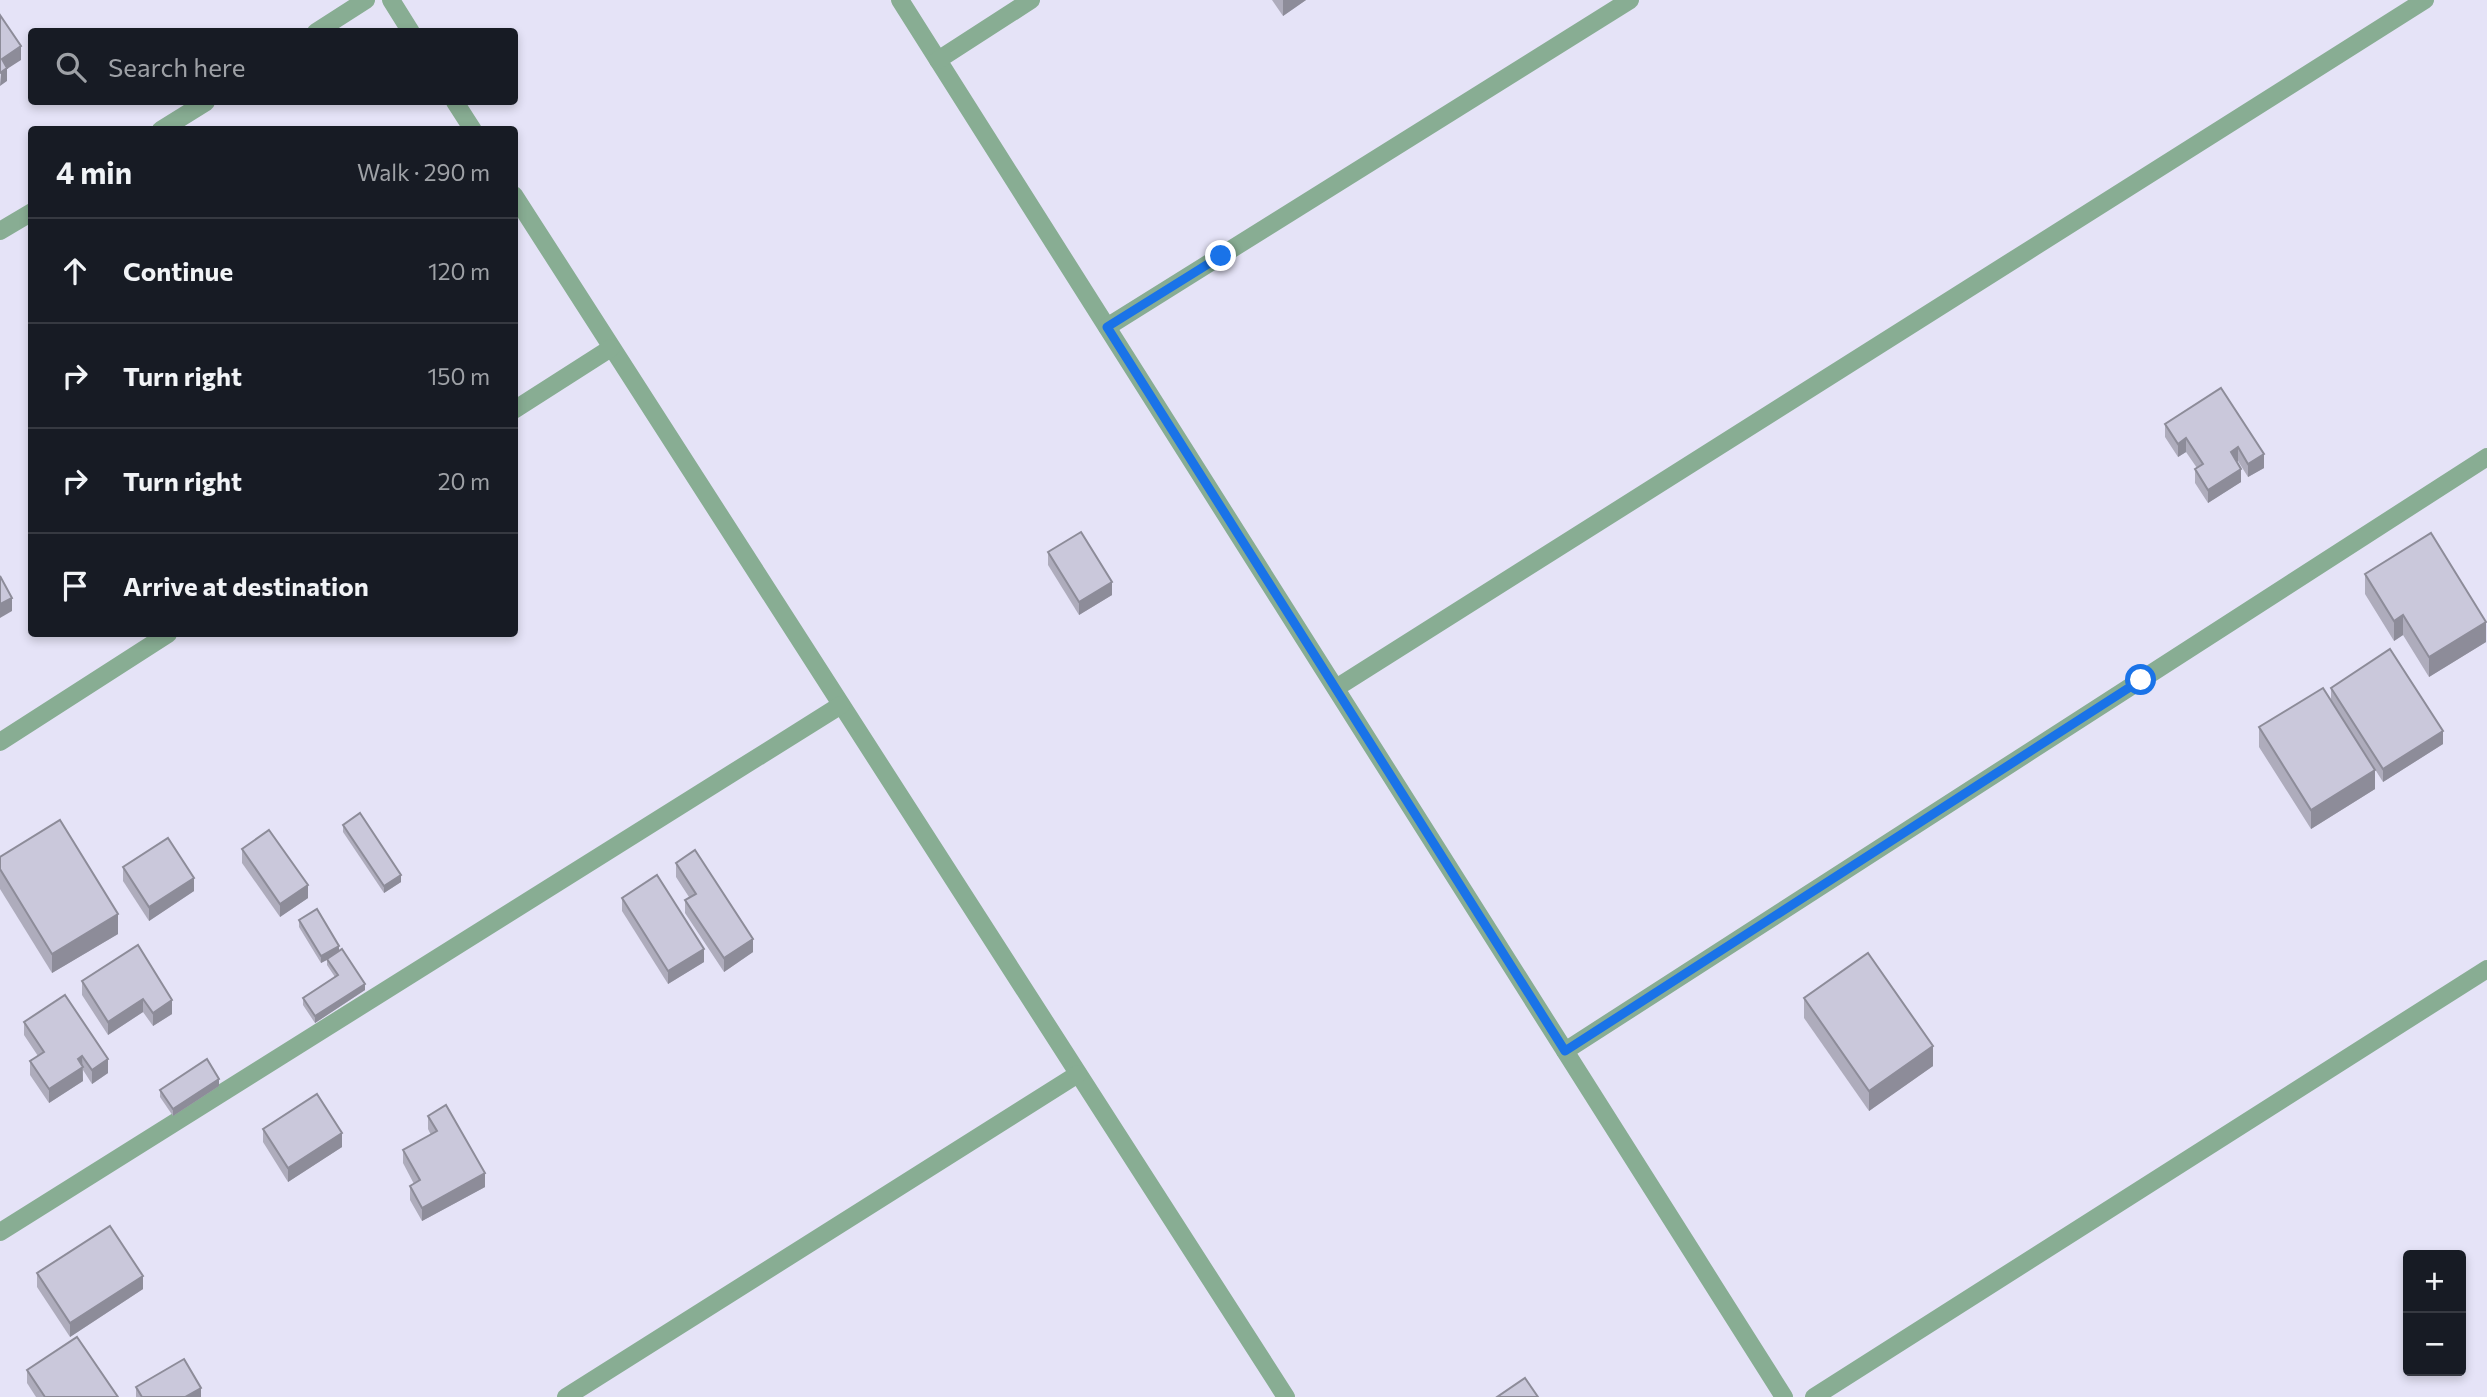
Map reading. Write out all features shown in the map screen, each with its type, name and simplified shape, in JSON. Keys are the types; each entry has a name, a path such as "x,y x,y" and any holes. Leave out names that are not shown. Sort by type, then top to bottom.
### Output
{"street":[{"path":"322,28 366,0"},
{"path":"391,0 408,28"},
{"path":"900,0 1784,1397"},
{"path":"938,60 1031,0"},
{"path":"1107,327 1630,0"},
{"path":"1336,688 2425,0"},
{"path":"167,126 201,105"},
{"path":"457,105 470,126"},
{"path":"518,201 1286,1397"},
{"path":"0,232 28,214"},
{"path":"518,407 611,348"},
{"path":"1565,1051 2487,457"},
{"path":"0,742 163,637"},
{"path":"0,1232 841,705"},
{"path":"1814,1397 2487,969"},
{"path":"566,1397 1078,1074"}],"building":[{"path":"0,15 21,46 2,59 7,68 0,73"},
{"path":"2221,388 2264,454 2248,464 2238,447 2231,452 2241,469 2208,490 2195,469 2203,464 2186,438 2178,444 2165,424"},
{"path":"1081,532 1112,582 1079,602 1048,552"},
{"path":"2431,533 2486,622 2429,657 2403,615 2394,621 2365,574"},
{"path":"0,576 12,598 0,604"},
{"path":"2390,649 2443,731 2383,769 2331,688"},
{"path":"2323,688 2375,770 2311,810 2259,727"},
{"path":"360,813 401,875 384,886 343,825"},
{"path":"60,820 118,914 52,954 0,869 0,857"},
{"path":"269,830 308,885 280,904 242,849"},
{"path":"168,838 194,878 149,907 123,867"},
{"path":"695,850 753,939 724,958 685,900 696,894 676,863"},
{"path":"657,875 704,949 668,971 622,898"},
{"path":"317,909 339,946 321,956 299,920"},
{"path":"138,945 172,1000 153,1013 143,999 108,1022 82,981"},
{"path":"342,949 365,984 315,1016 303,998 338,975 327,959"},
{"path":"1868,953 1933,1046 1869,1091 1804,998"},
{"path":"65,995 108,1059 92,1070 82,1056 78,1059 83,1067 49,1089 30,1061 44,1052 24,1022"},
{"path":"207,1059 219,1079 173,1109 160,1090"},
{"path":"317,1094 342,1133 288,1168 263,1129"},
{"path":"446,1105 485,1173 422,1208 410,1186 420,1180 403,1150 437,1131 428,1116"},
{"path":"110,1226 143,1276 70,1323 37,1273"},
{"path":"77,1337 118,1397 45,1397 27,1370"},
{"path":"184,1359 201,1388 185,1397 142,1397 136,1387"},
{"path":"1525,1378 1538,1397 1497,1397"}],"route":[{"path":"1221,256 1107,327 1565,1051 2141,680"}]}
